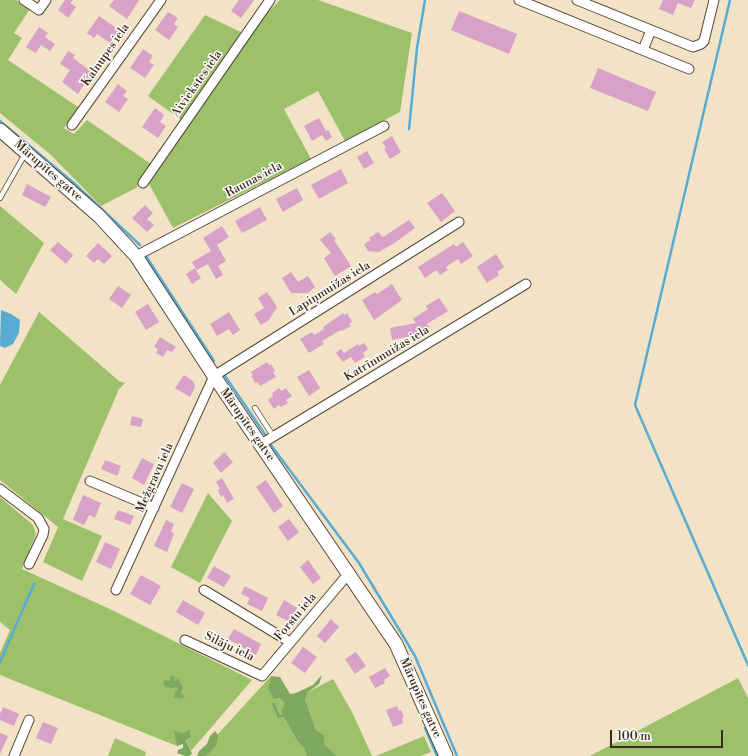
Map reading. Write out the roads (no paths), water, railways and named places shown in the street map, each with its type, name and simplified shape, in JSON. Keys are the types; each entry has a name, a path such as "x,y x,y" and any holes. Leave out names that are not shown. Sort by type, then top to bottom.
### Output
{"street":[{"path":"24,0 39,10 46,0"},
{"name":"Kalnupes iela","path":"72,124 160,0"},
{"name":"Aiviekstes iela","path":"143,183 270,0"},
{"path":"519,0 689,69"},
{"path":"578,0 693,46 701,44 704,41 714,0"},
{"path":"643,50 651,30"},
{"name":"Raunas iela","path":"136,256 384,126"},
{"name":"Mārupītes gatve","path":"0,130 99,216 136,256 214,376 396,644 446,756"},
{"name":"Lapiņmuižas iela","path":"214,376 459,222"},
{"name":"Katrīnmuižas iela","path":"261,444 526,284"},
{"name":"Mežgravu iela","path":"116,590 214,376"},
{"path":"90,481 154,508"},
{"path":"0,489 38,518 44,529 43,535 29,564"},
{"name":"Forstu iela","path":"262,676 349,573"},
{"path":"204,590 290,642"},
{"name":"Silāju iela","path":"185,640 262,676"},
{"path":"14,756 29,720"}],"lane":[{"path":"0,198 26,151"},
{"path":"255,408 274,437"}],"water":[{"path":"1,310 20,320 19,333 13,344 5,348 0,346"}],"waterway":[{"path":"409,129 417,48 425,0"},
{"path":"730,0 635,405 748,665"},
{"path":"0,121 75,184 140,245"},
{"path":"146,256 214,361"},
{"path":"225,376 266,436"},
{"path":"271,445 359,563 415,656 457,756"},
{"path":"0,662 34,584"},
{"path":"425,728 437,756"}]}
